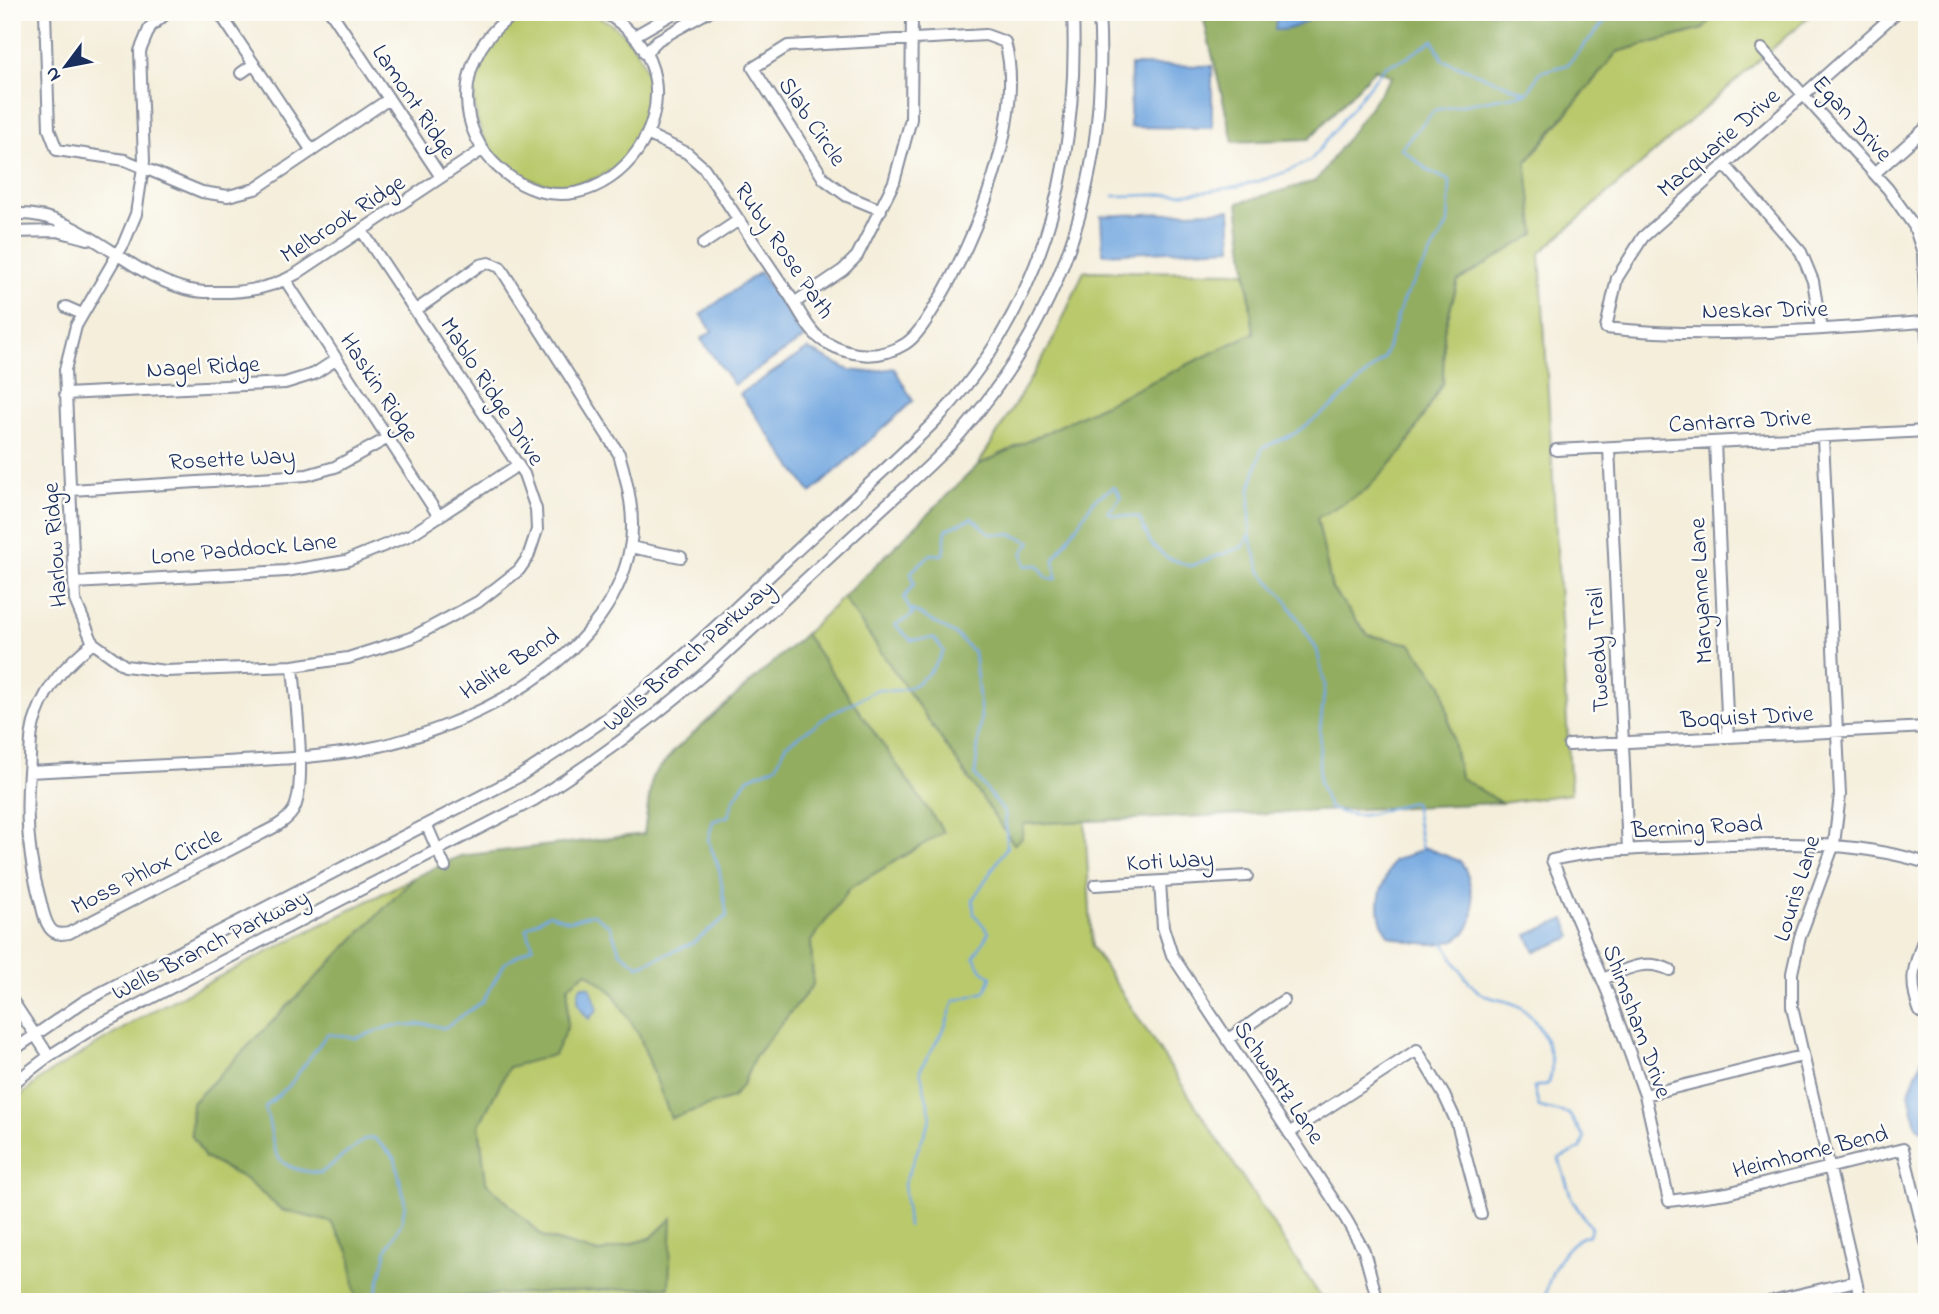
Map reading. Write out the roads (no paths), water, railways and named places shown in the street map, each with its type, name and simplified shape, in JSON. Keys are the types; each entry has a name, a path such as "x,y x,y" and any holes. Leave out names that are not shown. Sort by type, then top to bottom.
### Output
{"street":[{"path":"45,12 49,129 53,146 64,153 100,155 144,166 202,192 228,196 255,189 389,99"},
{"path":"65,394 68,352 82,314 118,254 136,214 144,166 140,51 150,27 168,12"},
{"path":"219,12 312,151"},
{"name":"Lamont Ridge","path":"331,12 441,177"},
{"path":"519,12 489,35 472,65 468,82 469,117 482,150 504,173 517,181 547,191 570,192 593,187 620,172 641,149 649,135 655,111 656,85 645,53 634,36 603,12"},
{"path":"634,36 676,12"},
{"path":"645,53 658,40 708,12"},
{"path":"794,303 850,264 881,211 894,181 911,118 914,40 912,12"},
{"name":"Wells Branch Parkway","path":"12,1051 83,1002 520,776 586,734 646,688 939,417 965,384 1018,301 1053,213 1065,169 1072,121 1075,66 1073,12"},
{"name":"Wells Branch Parkway","path":"12,1084 49,1056 143,1001 534,800 601,757 663,710 959,435 987,401 1043,314 1080,221 1092,175 1099,124 1102,66 1099,12"},
{"name":"Macquarie Drive","path":"1606,328 1617,278 1643,237 1897,12"},
{"name":"Ruby Rose Path","path":"649,135 687,153 704,168 822,341 860,356 884,354 907,343 929,316 962,263 985,208 1001,149 1008,100 1010,61 1005,42 986,35 914,40"},
{"name":"Slab Circle","path":"881,211 847,196 824,179 753,68 788,46 914,40"},
{"name":"Egan Drive","path":"1762,49 1875,173 1903,207 1914,226 1925,252 1927,341"},
{"path":"241,72 254,64"},
{"path":"1875,173 1927,127"},
{"name":"Melbrook Ridge","path":"12,214 35,214 65,222 168,283 197,292 250,290 286,281 482,150"},
{"path":"1724,165 1801,252 1813,281 1821,329"},
{"path":"35,214 35,231"},
{"path":"703,244 739,220"},
{"name":"Mablo Ridge Drive","path":"93,643 125,666 148,671 293,666 348,658 411,638 445,622 509,580 528,557 537,530 534,498 518,465 362,231"},
{"name":"Melbrook Ridge","path":"12,232 70,233 101,244"},
{"name":"Halite Bend","path":"29,772 299,758 362,750 430,732 482,709 574,649 596,625 615,590 630,547 627,482 619,454 500,267 489,263 480,265 416,310"},
{"name":"Haskin Ridge","path":"286,281 438,515"},
{"path":"66,307 82,314"},
{"name":"Neskar Drive","path":"1606,328 1665,333 1821,329 1926,322"},
{"name":"Nagel Ridge","path":"65,394 285,383 314,374 337,359"},
{"name":"Harlow Ridge","path":"65,394 74,583 78,612 93,643"},
{"name":"Cantarra Drive","path":"1556,450 1927,431"},
{"name":"Rosette Way","path":"71,490 307,475 335,467 388,438"},
{"name":"Louris Lane","path":"1823,438 1840,795 1834,844 1800,937 1793,973 1792,1007 1861,1302"},
{"name":"Maryanne Lane","path":"1714,442 1728,737"},
{"name":"Tweedy Trail","path":"1609,448 1628,850"},
{"name":"Lone Paddock Lane","path":"74,583 330,566 388,545 518,465"},
{"path":"630,547 681,557"},
{"name":"Moss Phlox Circle","path":"93,643 61,670 47,692 36,715 28,749 26,836 31,870 45,917 52,932 60,934 69,933 281,824 293,811 299,794 299,758 293,666"},
{"name":"Boquist Drive","path":"1569,745 1927,727"},
{"path":"427,825 445,867"},
{"name":"Berning Road","path":"1552,860 1591,851 1801,842 1834,844 1927,863"},
{"name":"Shimsham Drive","path":"1552,860 1603,979 1645,1095 1670,1201"},
{"name":"Koti Way","path":"1095,885 1247,876"},
{"name":"Schwartz Lane","path":"1160,882 1163,927 1172,954 1364,1251 1378,1302"},
{"path":"1920,1012 1911,988 1915,964 1927,930"},
{"path":"1603,979 1632,967 1655,963 1670,970"},
{"path":"12,1000 49,1056"},
{"path":"1227,1040 1284,1000"},
{"path":"1289,1133 1417,1050 1457,1123 1481,1214"},
{"path":"1645,1095 1802,1056"},
{"name":"Heimhome Bend","path":"1670,1201 1727,1193 1903,1149 1927,1245"},
{"path":"1768,1302 1856,1281"}],"water":[{"path":"1277,12 1315,12 1297,26 1275,30"},
{"path":"1131,65 1212,66 1212,128 1130,127"},
{"path":"1230,210 1232,248 1103,254 1101,216"},
{"path":"760,272 804,338 734,385 701,339 712,331 701,314"},
{"path":"808,349 849,370 868,372 894,368 913,401 811,493 740,394"},
{"path":"1426,848 1460,861 1469,883 1472,915 1468,929 1447,942 1418,943 1388,935 1380,916 1382,889 1393,861"},
{"path":"1565,919 1572,937 1535,952 1527,935"},
{"path":"581,986 590,987 598,1009 589,1019 579,1004"},
{"path":"1924,1054 1927,1054 1924,1132 1916,1126 1909,1092"}],"waterway":[{"path":"374,1302 387,1249 402,1222 405,1203 395,1158 374,1138 365,1139 321,1173 290,1167 277,1154 265,1107 289,1086 327,1034 356,1038 392,1026 427,1024 444,1028 482,1002 505,963 533,946 526,928 549,914 569,921 593,914 610,926 620,952 639,966 693,943 727,916 719,868 708,840 713,821 728,816 734,799 747,779 776,766 787,744 831,714 878,689 889,691 909,687 932,669 944,651 934,638 911,640 895,625 913,615 904,598 914,584 911,572 931,554 943,555 946,530 972,518 991,534 1010,534 1031,542 1023,552 1025,566 1038,565 1047,578 1056,579 1054,559 1095,499 1114,487 1121,498 1108,512 1113,515 1139,517 1151,544 1166,557 1190,566 1242,547 1250,536 1250,489 1262,448 1294,434 1334,405 1384,358 1403,300 1448,224 1450,181 1429,171 1401,148 1435,110 1528,93 1540,72 1567,65 1613,12"},
{"path":"1114,196 1190,193 1240,186 1288,171 1311,160 1385,66 1405,59 1433,40 1443,60 1527,93"},
{"path":"1250,537 1261,572 1284,597 1317,650 1325,685 1320,730 1319,781 1329,808 1343,813 1364,815 1414,802 1422,851"},
{"path":"908,1226 904,1184 931,1117 920,1070 945,1027 954,1001 985,992 991,977 982,970 974,957 989,932 974,914 973,899 1007,847 1005,813 975,775 981,716 974,652 956,635 911,609"},
{"path":"1444,942 1459,969 1479,992 1516,1004 1535,1022 1546,1042 1551,1064 1548,1084 1534,1087 1539,1107 1569,1114 1584,1138 1581,1148 1559,1159 1572,1200 1591,1228 1589,1235 1571,1244 1558,1261 1549,1282 1545,1302"}]}
